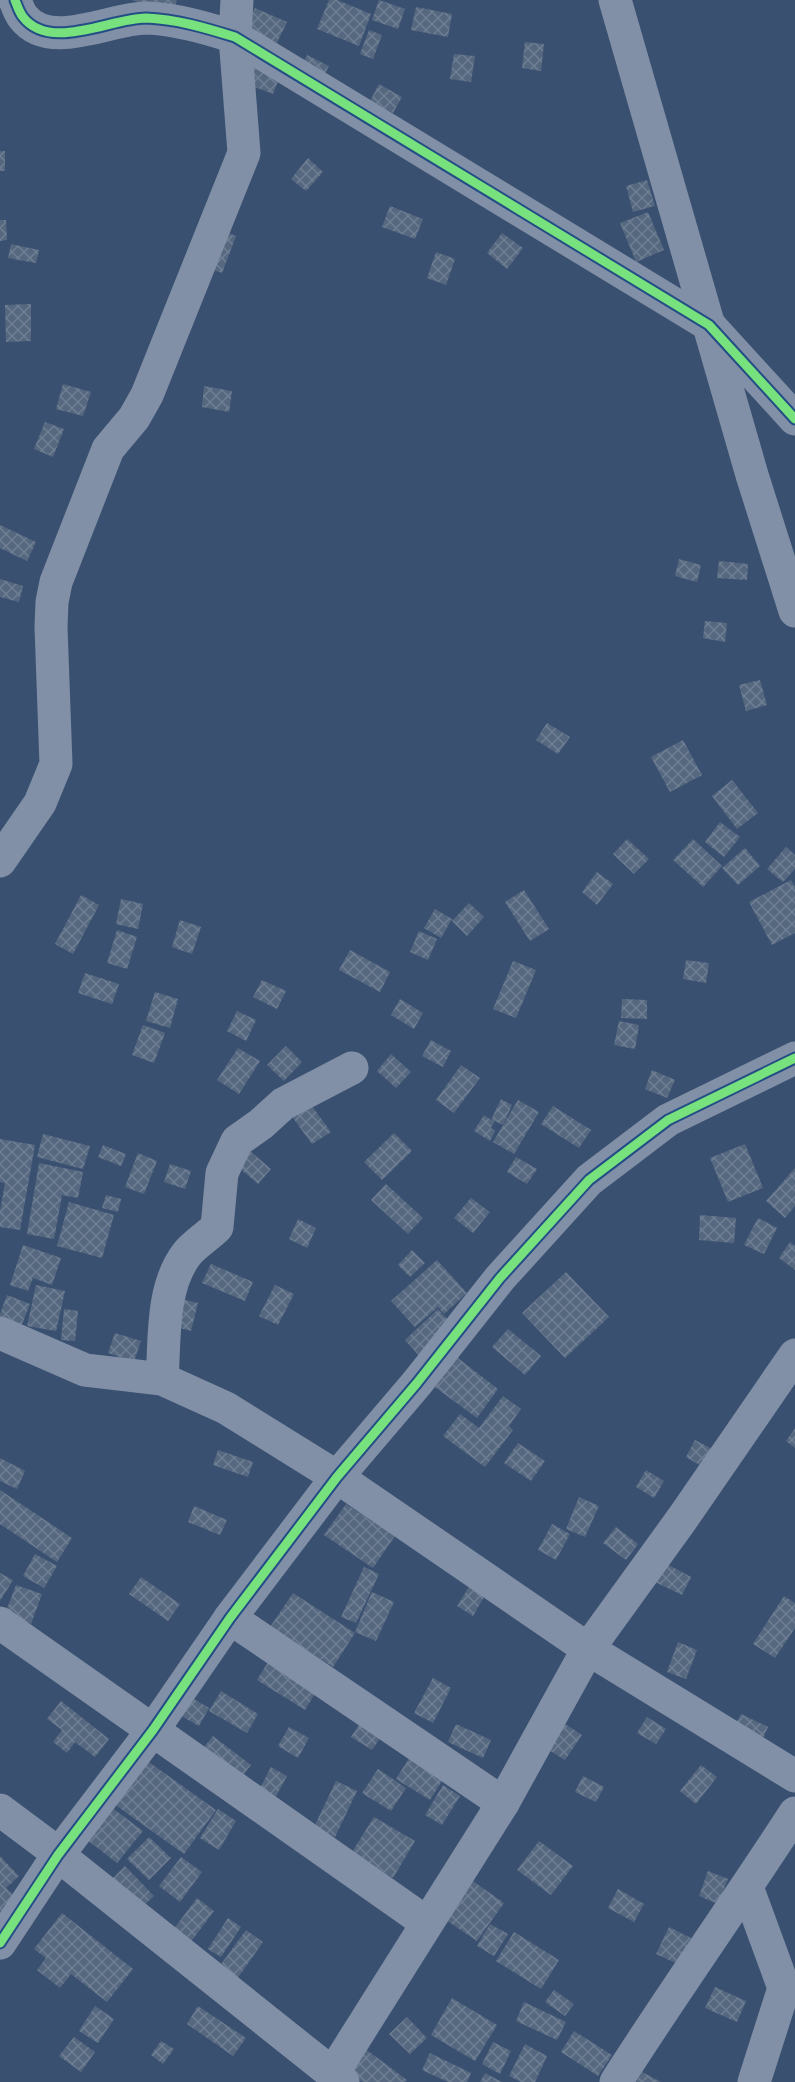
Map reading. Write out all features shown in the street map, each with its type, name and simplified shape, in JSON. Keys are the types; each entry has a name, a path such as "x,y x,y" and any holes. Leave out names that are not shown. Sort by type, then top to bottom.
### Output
{"street":[{"path":"15,0 23,17 36,27 51,32 68,32 144,18 196,25 235,37 709,325 795,419"},
{"path":"0,861 40,803 56,764 51,627 56,582 108,449 134,418 147,395 244,153 235,37 237,0"},
{"path":"615,0 752,475 795,610"},
{"path":"0,1943 58,1855 153,1730 230,1618 337,1477 417,1383 500,1278 590,1180 668,1120 795,1058"},
{"path":"162,1379 168,1299 176,1270 187,1253 217,1227 222,1173 237,1142 283,1104 352,1068"},
{"path":"0,1333 85,1371 162,1379 226,1408 337,1477 588,1648 795,1776"},
{"path":"0,1810 338,2077 427,1923 503,1803 588,1648 682,1519 795,1355"},
{"path":"230,1618 503,1803"},
{"path":"0,1623 427,1923"},
{"path":"616,2082 795,1813"},
{"path":"747,1887 784,1988 754,2082"}],"building":[{"path":"132,0 177,0 172,14"},
{"path":"329,0 337,0 371,14 359,46 317,29"},
{"path":"379,0 405,9 398,29 372,20"},
{"path":"416,7 452,14 448,37 411,30"},
{"path":"255,8 287,22 274,49 243,34"},
{"path":"369,30 382,35 373,59 360,54"},
{"path":"525,42 544,44 541,71 522,68"},
{"path":"454,54 475,56 471,82 450,79"},
{"path":"307,55 329,66 321,81 299,70"},
{"path":"256,64 281,74 273,94 247,84"},
{"path":"379,84 402,97 393,113 370,101"},
{"path":"0,151 5,151 5,171 0,171"},
{"path":"308,158 323,172 306,191 291,179"},
{"path":"647,180 655,206 633,212 626,186"},
{"path":"390,206 423,219 415,239 382,227"},
{"path":"648,212 664,250 636,262 620,223"},
{"path":"0,220 6,220 7,240 0,241"},
{"path":"215,228 236,236 222,273 202,266"},
{"path":"502,233 523,248 507,269 487,253"},
{"path":"11,244 39,250 36,263 8,258"},
{"path":"436,252 455,259 446,285 427,278"},
{"path":"31,304 31,341 6,342 5,305"},
{"path":"63,384 91,392 83,416 56,409"},
{"path":"204,386 232,391 229,412 202,407"},
{"path":"45,422 64,429 53,457 34,449"},
{"path":"0,525 36,542 27,561 0,548"},
{"path":"679,559 701,565 697,582 675,576"},
{"path":"719,561 748,564 747,580 717,578"},
{"path":"0,579 23,586 19,602 0,597"},
{"path":"705,621 727,623 725,642 703,638"},
{"path":"760,680 767,705 746,711 739,685"},
{"path":"547,723 570,737 558,754 536,740"},
{"path":"683,740 702,775 670,792 651,757"},
{"path":"732,780 758,813 737,829 712,796"},
{"path":"720,822 740,837 724,857 705,842"},
{"path":"627,839 649,859 634,874 613,854"},
{"path":"693,839 722,866 703,887 673,860"},
{"path":"786,847 795,855 795,869 783,882 767,869"},
{"path":"745,848 760,866 738,885 722,868"},
{"path":"597,872 613,884 597,905 582,892"},
{"path":"791,880 795,887 795,933 772,945 749,902"},
{"path":"524,890 549,929 530,941 505,902"},
{"path":"81,895 99,905 73,954 55,944"},
{"path":"121,899 143,904 138,929 116,924"},
{"path":"469,903 484,917 467,936 452,921"},
{"path":"435,909 452,919 441,938 424,928"},
{"path":"180,920 201,927 192,954 172,947"},
{"path":"117,930 137,937 127,969 107,963"},
{"path":"419,931 437,939 428,960 410,952"},
{"path":"350,950 390,972 380,992 339,970"},
{"path":"686,960 709,963 706,983 683,979"},
{"path":"513,961 536,970 516,1018 493,1009"},
{"path":"85,973 119,984 112,1004 78,993"},
{"path":"262,980 286,991 277,1009 253,997"},
{"path":"155,992 178,999 170,1028 146,1021"},
{"path":"400,999 423,1013 414,1029 391,1015"},
{"path":"622,999 647,1000 647,1019 621,1018"},
{"path":"237,1011 256,1020 246,1041 227,1031"},
{"path":"619,1021 639,1025 635,1049 614,1045"},
{"path":"143,1025 165,1033 154,1063 132,1055"},
{"path":"431,1040 451,1051 443,1067 422,1056"},
{"path":"286,1046 302,1062 284,1081 267,1065"},
{"path":"238,1048 260,1061 239,1094 217,1080"},
{"path":"391,1054 411,1072 396,1088 377,1071"},
{"path":"461,1065 480,1078 454,1113 436,1100"},
{"path":"652,1070 675,1080 667,1098 645,1089"},
{"path":"306,1098 331,1132 312,1144 288,1111"},
{"path":"501,1099 512,1105 503,1125 495,1121 491,1128 495,1131 490,1141 474,1131 484,1115 491,1120"},
{"path":"518,1100 539,1112 514,1154 493,1142"},
{"path":"553,1106 591,1130 579,1148 541,1124"},
{"path":"394,1133 412,1151 382,1180 364,1162"},
{"path":"43,1134 90,1146 83,1169 37,1157"},
{"path":"0,1139 35,1145 20,1230 0,1227 0,1211 5,1183 0,1182"},
{"path":"745,1144 763,1188 728,1202 710,1158"},
{"path":"103,1145 126,1154 121,1166 98,1157"},
{"path":"244,1146 271,1169 258,1184 231,1161"},
{"path":"138,1153 157,1161 144,1194 125,1187"},
{"path":"516,1157 537,1169 527,1184 507,1172"},
{"path":"39,1163 83,1172 78,1198 62,1195 54,1239 27,1234"},
{"path":"170,1164 191,1171 185,1189 164,1182"},
{"path":"795,1168 795,1206 785,1218 766,1201"},
{"path":"386,1184 423,1218 408,1234 371,1200"},
{"path":"106,1195 121,1199 118,1212 102,1208"},
{"path":"471,1198 490,1212 473,1233 454,1218"},
{"path":"69,1202 114,1215 102,1258 57,1246"},
{"path":"700,1215 736,1218 734,1243 699,1240"},
{"path":"758,1218 777,1228 764,1254 744,1245"},
{"path":"298,1219 316,1228 307,1248 289,1239"},
{"path":"790,1242 795,1246 795,1270 779,1258"},
{"path":"23,1245 61,1258 52,1285 33,1278 28,1291 10,1285"},
{"path":"412,1250 425,1263 410,1277 398,1265"},
{"path":"437,1260 467,1293 444,1314 438,1307 415,1327 391,1301"},
{"path":"211,1264 253,1282 245,1301 202,1283"},
{"path":"566,1272 609,1317 565,1358 522,1313"},
{"path":"36,1285 65,1291 56,1331 27,1326"},
{"path":"275,1285 294,1294 278,1325 259,1316"},
{"path":"7,1295 30,1304 19,1332 0,1325 0,1314"},
{"path":"176,1298 198,1303 191,1331 169,1325"},
{"path":"64,1309 78,1311 75,1341 61,1340"},
{"path":"438,1309 456,1329 422,1359 405,1340"},
{"path":"508,1329 541,1356 525,1375 492,1347"},
{"path":"115,1333 141,1341 134,1362 108,1353"},
{"path":"454,1355 498,1389 477,1418 432,1385"},
{"path":"503,1396 521,1409 509,1426 513,1430 485,1467 443,1436 460,1414 479,1428"},
{"path":"795,1428 795,1448 786,1441"},
{"path":"695,1440 718,1452 708,1470 686,1457"},
{"path":"518,1443 545,1461 531,1481 504,1463"},
{"path":"218,1450 253,1462 248,1477 213,1465"},
{"path":"0,1458 25,1471 17,1489 0,1481"},
{"path":"646,1470 664,1481 654,1498 636,1487"},
{"path":"0,1490 72,1538 57,1562 0,1524"},
{"path":"579,1497 599,1506 585,1537 566,1529"},
{"path":"346,1504 395,1536 373,1568 324,1535"},
{"path":"194,1506 227,1520 220,1535 188,1522"},
{"path":"552,1524 570,1534 556,1560 538,1550"},
{"path":"616,1527 638,1544 626,1560 603,1543"},
{"path":"35,1554 57,1566 44,1588 23,1576"},
{"path":"665,1563 691,1577 682,1595 655,1582"},
{"path":"364,1567 379,1574 356,1623 341,1617"},
{"path":"0,1573 13,1580 0,1601"},
{"path":"141,1577 180,1604 168,1621 129,1594"},
{"path":"472,1582 487,1592 473,1616 457,1606"},
{"path":"16,1585 42,1594 31,1624 5,1614"},
{"path":"372,1592 394,1602 376,1641 355,1632"},
{"path":"293,1593 355,1633 333,1667 270,1627"},
{"path":"784,1596 795,1603 795,1628 775,1658 753,1644"},
{"path":"678,1642 697,1650 686,1679 667,1672"},
{"path":"268,1662 316,1692 305,1710 257,1680"},
{"path":"433,1678 451,1688 433,1723 414,1713"},
{"path":"221,1691 258,1714 247,1733 209,1711"},
{"path":"187,1695 209,1708 199,1726 176,1713"},
{"path":"61,1701 109,1739 95,1757 75,1742 67,1753 53,1742 62,1730 47,1719"},
{"path":"741,1714 768,1727 761,1743 733,1729"},
{"path":"647,1717 666,1729 656,1744 637,1733"},
{"path":"362,1720 383,1734 372,1750 351,1737"},
{"path":"456,1724 491,1740 483,1758 448,1742"},
{"path":"565,1724 582,1735 565,1760 549,1750"},
{"path":"289,1727 309,1738 298,1758 278,1746"},
{"path":"213,1736 251,1765 235,1785 197,1756"},
{"path":"413,1752 447,1773 430,1800 396,1779"},
{"path":"146,1760 216,1810 184,1854 114,1804"},
{"path":"701,1765 717,1777 696,1804 680,1791"},
{"path":"271,1767 287,1776 273,1802 257,1794"},
{"path":"378,1769 406,1788 391,1811 362,1793"},
{"path":"583,1776 604,1787 596,1802 575,1792"},
{"path":"336,1781 357,1791 335,1837 314,1827"},
{"path":"443,1785 460,1796 442,1825 425,1815"},
{"path":"111,1807 143,1831 117,1863 86,1839"},
{"path":"218,1809 236,1821 219,1850 200,1838"},
{"path":"374,1817 415,1841 393,1878 352,1852"},
{"path":"149,1837 171,1858 149,1880 127,1859"},
{"path":"539,1841 573,1866 551,1895 517,1870"},
{"path":"0,1856 19,1876 6,1888 20,1901 0,1921"},
{"path":"181,1857 202,1872 180,1902 159,1886"},
{"path":"125,1866 154,1896 139,1910 110,1881"},
{"path":"708,1871 728,1879 718,1904 699,1896"},
{"path":"467,1877 504,1903 477,1941 440,1916"},
{"path":"618,1889 644,1904 634,1922 608,1908"},
{"path":"197,1898 214,1911 190,1943 173,1930"},
{"path":"62,1913 133,1969 107,2002 71,1974 60,1988 37,1970 46,1958 34,1949"},
{"path":"228,1918 241,1927 221,1957 208,1949"},
{"path":"490,1924 508,1934 494,1956 477,1946"},
{"path":"669,1927 691,1938 678,1964 656,1954"},
{"path":"246,1930 263,1942 237,1979 219,1967"},
{"path":"514,1932 559,1960 541,1989 496,1961"},
{"path":"715,1987 746,2001 737,2022 705,2008"},
{"path":"554,1990 574,2004 565,2016 545,2002"},
{"path":"452,1998 497,2025 475,2061 431,2035"},
{"path":"524,2002 566,2022 557,2040 516,2021"},
{"path":"95,2006 114,2019 98,2043 79,2031"},
{"path":"198,2006 246,2038 233,2056 187,2024"},
{"path":"407,2017 427,2038 410,2054 389,2034"},
{"path":"574,2031 612,2055 598,2076 561,2052"},
{"path":"74,2037 95,2052 81,2072 59,2056"},
{"path":"161,2041 174,2049 163,2064 151,2055"},
{"path":"356,2042 407,2080 405,2082 362,2082 339,2065"},
{"path":"493,2042 511,2051 500,2074 482,2064"},
{"path":"525,2044 547,2056 535,2082 521,2082 509,2076"},
{"path":"430,2053 471,2073 467,2082 448,2082 422,2070"},
{"path":"642,2072 661,2082 636,2082"},
{"path":"485,2073 502,2082 480,2082"}],"cycle path":[{"path":"15,0 23,17 35,27 49,32 82,31 132,19 146,18 180,22 235,37 709,325 795,419"},
{"path":"0,1943 58,1855 153,1730 230,1618 337,1477 417,1383 500,1278 589,1180 668,1120 795,1058"}]}
